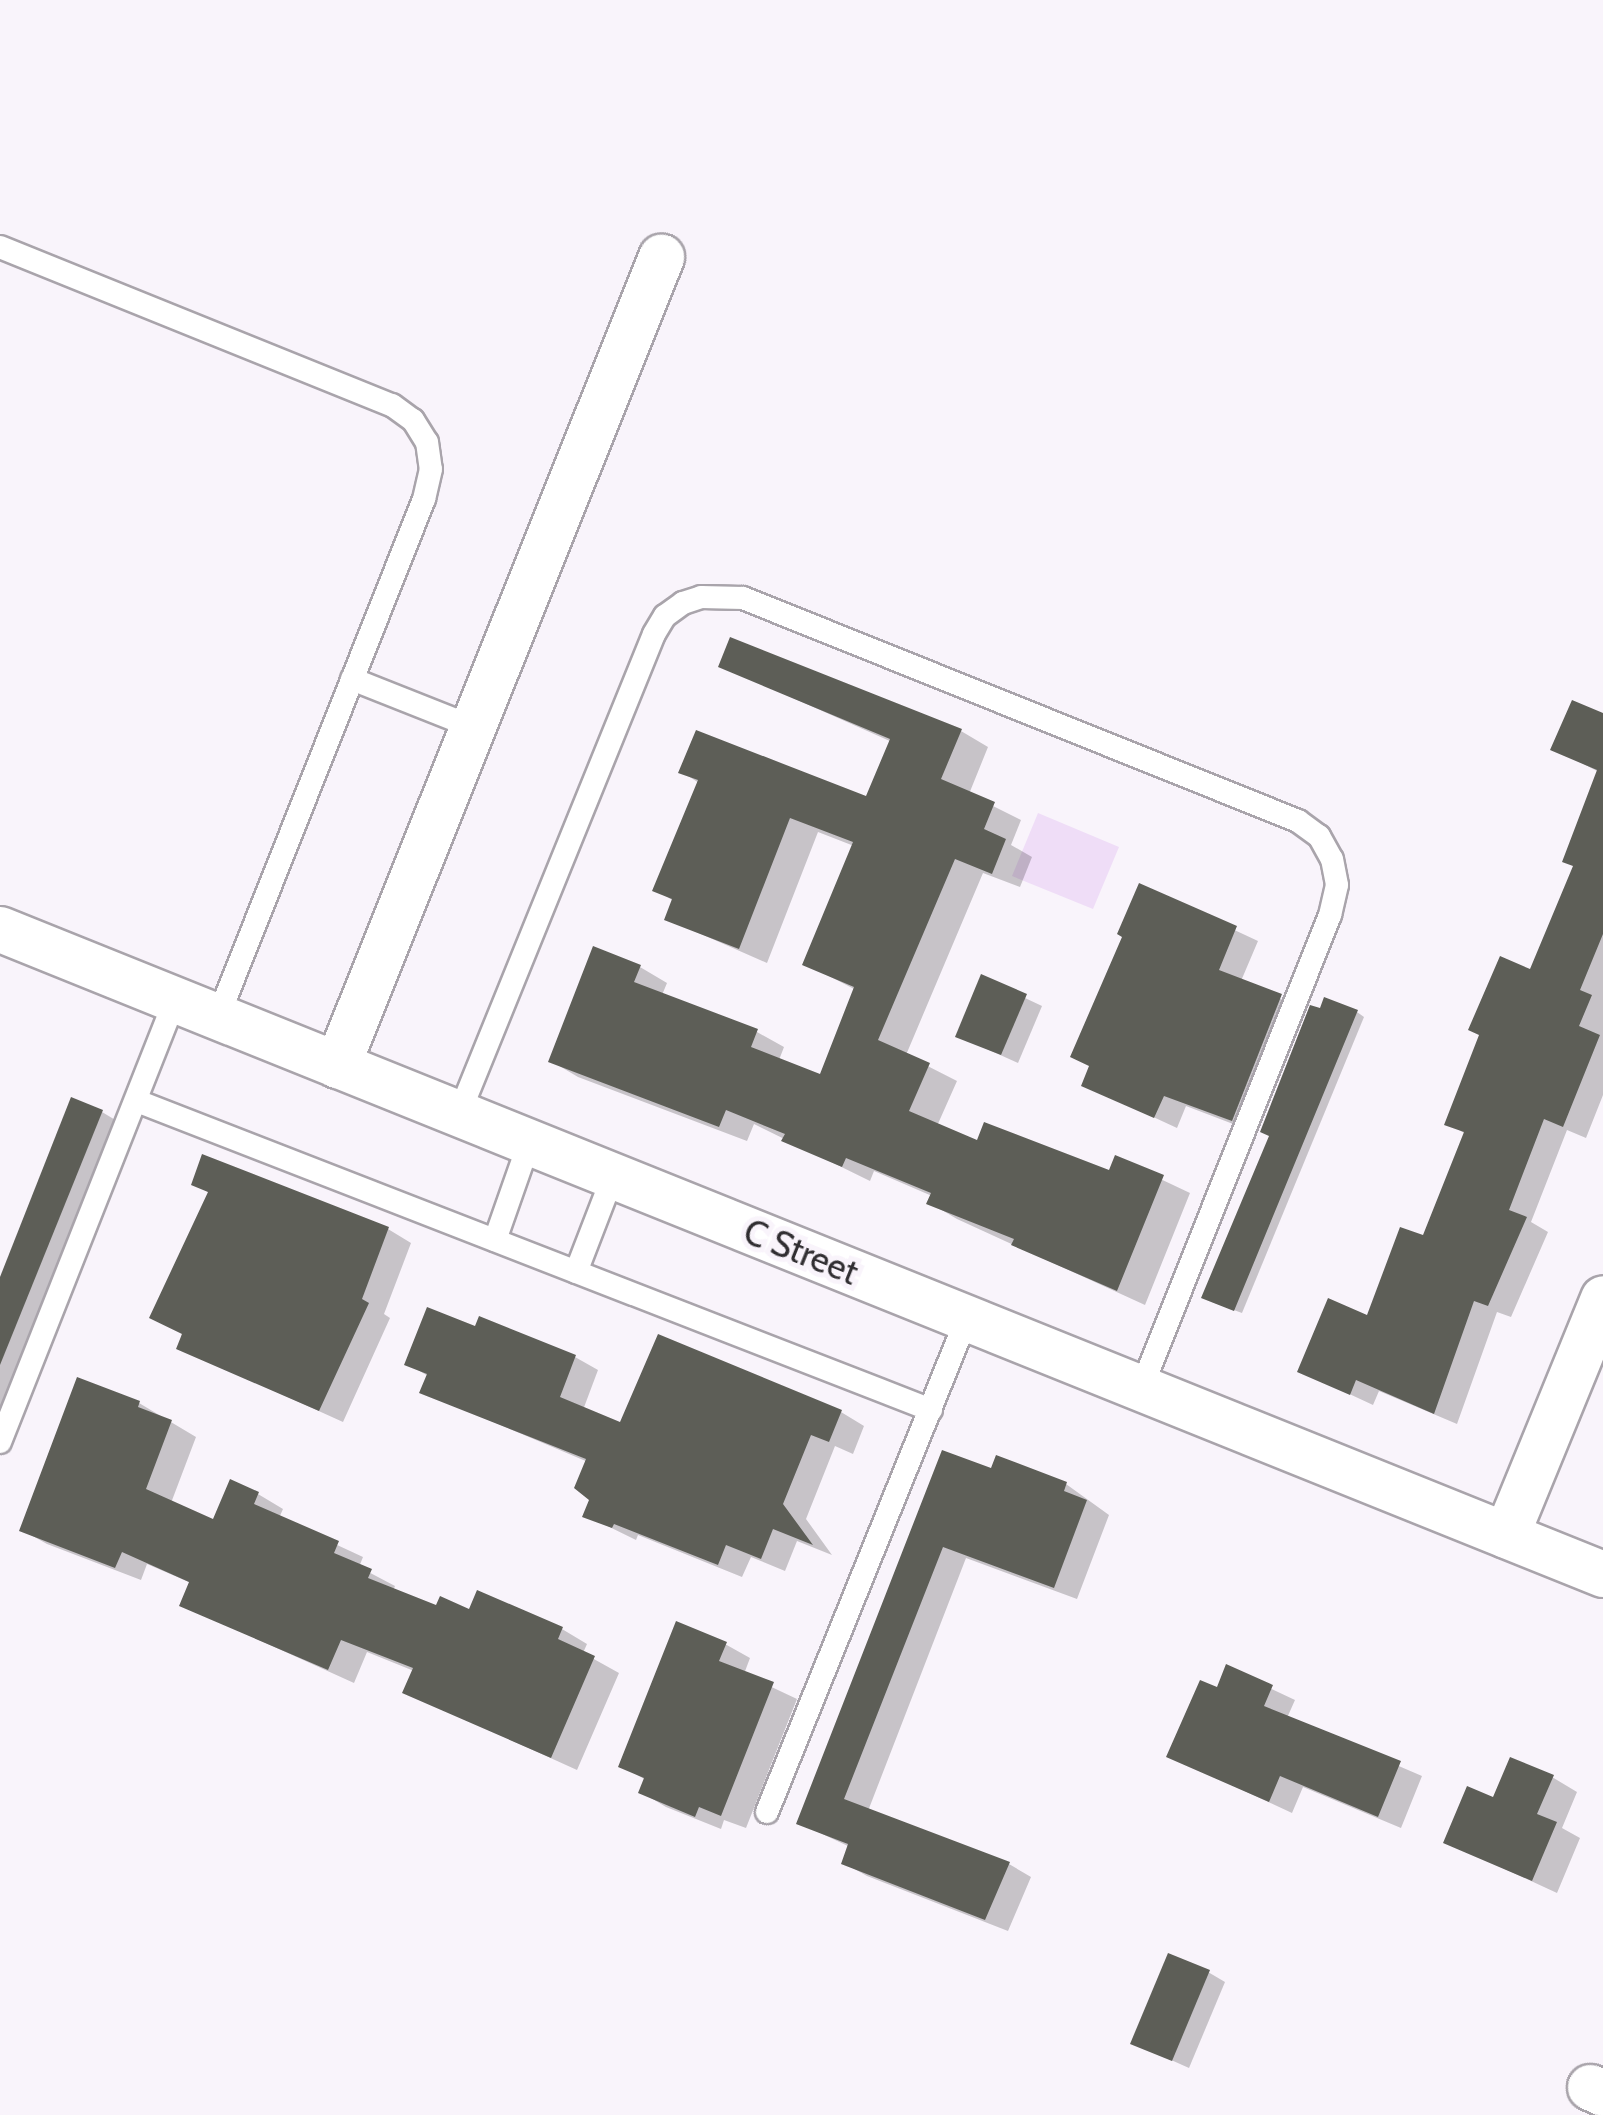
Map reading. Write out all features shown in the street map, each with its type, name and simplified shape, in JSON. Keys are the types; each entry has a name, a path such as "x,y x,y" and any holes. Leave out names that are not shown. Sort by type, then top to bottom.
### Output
{"street":[{"path":"338,1066 661,257"},
{"name":"C Street","path":"0,929 1603,1574"},
{"path":"1506,1534 1603,1298"}],"lane":[{"path":"0,247 392,404 413,420 429,455 424,500 218,1017"},
{"path":"459,1114 665,616 683,603 723,596 742,598 817,628 1298,822 1319,836 1332,858 1337,885 1330,916 1141,1388"},
{"path":"352,679 473,727"},
{"path":"0,1442 176,1001"},
{"path":"138,1100 931,1410"},
{"path":"495,1240 528,1143"},
{"path":"576,1272 614,1176"},
{"path":"768,1812 966,1318"}],"shaded area":[{"path":"1038,813 1119,847 1093,909 1012,876"}],"building":[{"path":"730,637 962,729 941,779 995,802 984,829 1006,839 992,874 955,859 878,1040 930,1063 909,1111 977,1140 984,1122 1109,1170 1115,1155 1164,1175 1117,1291 1011,1245 1014,1239 926,1204 931,1193 846,1158 842,1167 781,1141 785,1134 726,1110 719,1127 548,1062 593,946 641,965 634,982 758,1029 751,1047 820,1074 854,987 802,965 853,842 790,818 739,949 664,920 672,899 652,891 698,780 678,773 696,730 866,796 890,739 718,667"},
{"path":"1572,700 1603,713 1603,934 1580,990 1592,995 1579,1026 1600,1035 1563,1127 1544,1119 1509,1210 1527,1217 1488,1306 1474,1301 1434,1414 1356,1380 1350,1395 1297,1372 1328,1298 1367,1315 1400,1227 1423,1235 1464,1132 1444,1125 1479,1035 1468,1030 1500,956 1530,969 1573,866 1562,862 1597,770 1550,750"},
{"path":"1139,883 1237,926 1219,970 1282,994 1232,1121 1164,1096 1154,1118 1081,1086 1089,1066 1070,1057 1122,937 1117,934"},
{"path":"981,974 1027,994 1001,1055 955,1037"},
{"path":"1324,997 1358,1010 1234,1311 1201,1298 1269,1136 1260,1132 1310,1005 1320,1008"},
{"path":"71,1097 103,1110 0,1365 0,1277"},
{"path":"202,1154 389,1227 362,1299 369,1303 319,1411 176,1349 182,1334 149,1318 208,1192 191,1185"},
{"path":"427,1307 475,1326 479,1316 576,1355 560,1397 620,1422 658,1334 842,1410 829,1442 811,1435 783,1504 813,1545 773,1529 761,1559 726,1545 718,1565 614,1524 612,1528 582,1517 589,1500 574,1488 586,1459 419,1393 427,1374 404,1365"},
{"path":"77,1377 140,1401 138,1407 172,1420 146,1489 213,1519 230,1479 259,1492 254,1504 339,1541 334,1553 372,1569 368,1578 436,1605 440,1596 469,1609 477,1590 563,1627 558,1639 595,1656 551,1758 402,1693 413,1668 341,1640 328,1670 179,1606 189,1582 122,1552 115,1568 19,1531"},
{"path":"942,1450 991,1468 996,1455 1067,1482 1064,1491 1087,1500 1054,1588 943,1547 844,1799 1010,1862 985,1920 841,1864 848,1844 796,1824"},
{"path":"676,1621 727,1642 719,1661 774,1682 721,1816 699,1807 695,1817 638,1793 644,1778 618,1767"},
{"path":"1226,1664 1273,1685 1264,1706 1401,1761 1378,1817 1280,1776 1269,1802 1166,1757 1200,1680 1217,1687"},
{"path":"1510,1757 1554,1775 1537,1814 1557,1822 1532,1881 1443,1843 1467,1786 1493,1797"},
{"path":"1168,1953 1210,1970 1172,2061 1130,2044"}]}
